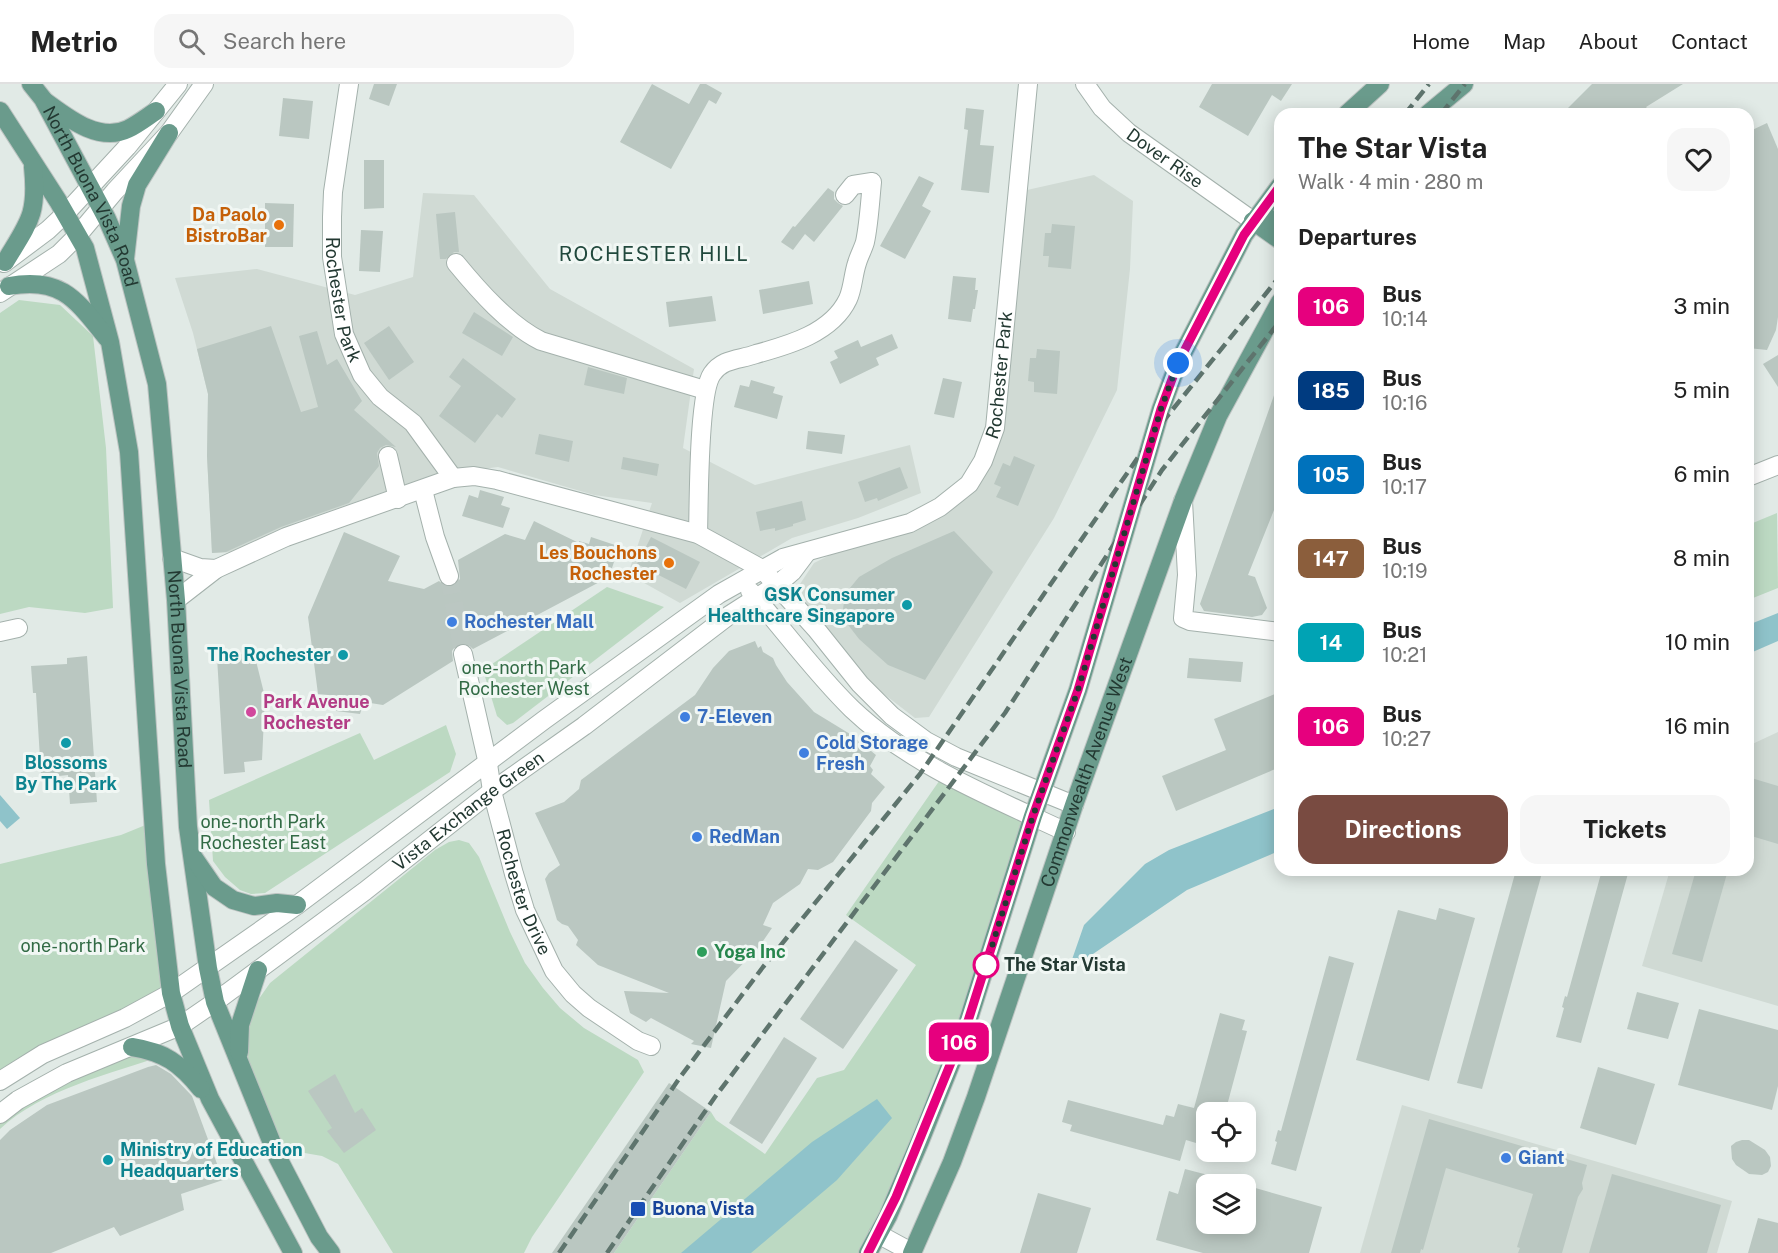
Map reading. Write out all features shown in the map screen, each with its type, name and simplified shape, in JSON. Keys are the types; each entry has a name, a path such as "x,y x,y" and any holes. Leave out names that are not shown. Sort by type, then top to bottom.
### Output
{"main road":[{"name":"North Buona Vista Road","path":"31,84 43,99 125,260 157,384 176,600 191,854 215,1002 278,1158 319,1237 331,1253"},
{"path":"1354,108 1380,84"},
{"path":"1435,108 1464,84"},
{"path":"43,99 72,121 101,131 127,130 156,111"},
{"name":"North Buona Vista Road","path":"0,111 66,213 85,248 110,342 129,452 156,852 171,993 180,1026 210,1100 293,1253"},
{"path":"125,260 131,206 137,184 169,133"},
{"path":"2,264 33,213 36,191 32,160"},
{"name":"Commonwealth Avenue West","path":"869,1253 920,1141 968,1021 1033,816 1078,690 1171,381 1217,285 1253,221 1274,194"},
{"path":"1253,221 1274,219"},
{"path":"1253,221 1274,236"},
{"path":"5,290 31,282 58,289 74,298 110,342"},
{"name":"Commonwealth Avenue West","path":"913,1253 952,1162 976,1097 1074,805 1183,501 1218,416 1274,313"},
{"path":"191,854 214,887 233,900 254,906 277,903 297,905"},
{"path":"239,1064 240,1025 258,970"},
{"path":"132,1047 157,1052 172,1060 190,1076 210,1100"}],"street":[{"path":"2,264 48,230 66,213 127,147 178,84"},
{"path":"5,290 59,254 78,235 115,190 169,133 204,84"},
{"name":"Rochester Park","path":"349,84 333,192 332,217 332,257 344,334 362,375 380,397 413,423 453,478"},
{"name":"Rochester Park","path":"762,569 783,558 910,523 955,496 969,484 983,461 995,428 1028,84"},
{"name":"Dover Rise","path":"1085,84 1102,108 1129,133 1253,221"},
{"path":"698,534 702,424 705,390 711,375 720,366 734,358 753,356 796,341 825,325 837,315 848,299 856,263 864,243 872,183 853,185 845,195"},
{"path":"456,263 485,297 526,334 565,350 705,390"},
{"path":"388,456 398,499"},
{"path":"1754,475 1778,465"},
{"path":"1754,482 1778,474"},
{"path":"176,600 216,568 286,537 453,478 474,476 497,480 698,534 762,569 778,584 860,684 892,716 926,741 956,758 1074,805"},
{"path":"423,490 448,576"},
{"path":"1183,501 1187,575 1183,618 1190,621 1274,631"},
{"path":"778,584 792,572 807,552"},
{"path":"172,558 200,568 216,568"},
{"name":"Vista Exchange Green","path":"0,1081 43,1054 125,1018 171,993 297,905 672,627 741,580 762,569"},
{"path":"741,580 852,709 876,729 915,757 944,774 1065,832"},
{"name":"Vista Exchange Green","path":"0,1114 18,1100 87,1063 180,1026 365,891 492,791 584,726 728,616 778,584"},
{"name":"Rochester Drive","path":"463,654 492,791 525,910 554,971 573,994 589,1008 638,1041 651,1046"},
{"path":"0,1089 18,1100"},
{"path":"878,1234 913,1253"}],"shaded area":[{"path":"1094,175 1133,201 1130,269 1117,390 1054,518 929,717 915,718 858,674 820,629 798,587 814,563 842,549 939,513 994,435 1027,190"},
{"path":"423,193 474,195 550,289 694,369 683,448 755,485 910,445 921,493 858,518 792,538 680,603 628,574 652,503 594,495 498,467 433,475 295,523 234,552 212,553 207,456 208,394 193,333 175,278 257,269 355,295 413,277"},
{"path":"1778,732 1778,1006 1642,966 1668,876 1754,876 1754,743"},
{"path":"1402,1105 1732,1201 1717,1253 1360,1253"}],"green space":[{"path":"19,300 60,305 93,336 106,448 113,608 85,613 29,607 0,614 0,313"},
{"path":"1777,513 1778,588 1754,598 1754,523"},
{"name":"one-north Park Rochester West","path":"607,587 664,607 513,723 507,725 497,716 483,670"},
{"name":"one-north Park Rochester East","path":"446,725 456,754 450,772 265,893 251,894 240,890 225,877 213,861 209,800 360,733 374,760"},
{"path":"944,774 1033,816 1001,920 868,1253 614,1253 711,1112 716,1120 765,1154 817,1078 844,1070 916,965 846,915"},
{"name":"one-north Park","path":"148,824 171,993 0,1081 0,864 121,835"},
{"path":"459,840 469,843 479,857 525,963 543,988 560,1008 584,1028 638,1060 644,1072 532,1237 524,1253 393,1253 338,1164 322,1156 293,1151 281,1144 249,1074 244,1035 256,1003 270,983 435,850 449,842"},
{"path":"132,1047 165,1055 57,1093 17,1115 0,1129 0,1117"}],"water":[{"path":"1778,613 1778,641 1754,651 1754,623"},
{"path":"0,795 20,818 7,829 0,821"},
{"path":"1274,809 1274,853 1187,890 1068,971 1084,925 1145,864 1169,850"},
{"path":"877,1099 892,1118 837,1180 751,1253 681,1253 812,1142"}],"building":[{"path":"374,84 397,84 389,106 369,99"},
{"path":"652,84 689,104 700,84 706,84 722,93 716,104 709,100 671,169 620,142"},
{"path":"1212,84 1292,84 1281,101 1272,95 1248,136 1199,107"},
{"path":"1592,84 1683,84 1647,108 1568,108"},
{"path":"283,98 313,101 309,139 279,136"},
{"path":"966,108 984,110 980,145 994,146 989,193 961,190 968,130 964,129"},
{"path":"1767,123 1778,149 1778,317 1776,330 1767,350 1754,349 1754,129"},
{"path":"364,160 384,160 384,208 364,209"},
{"path":"919,176 934,183 922,206 931,211 905,259 880,246"},
{"path":"828,188 834,192 834,199 843,206 814,242 805,234 793,250 781,242 793,226 795,227"},
{"name":"Da Paolo BistroBar","path":"265,203 294,204 293,247 265,247"},
{"path":"455,212 459,252 454,252 446,259 440,259 436,214"},
{"path":"1052,224 1075,226 1071,269 1048,267 1049,256 1043,256 1045,233 1051,233"},
{"path":"361,230 383,231 380,272 359,271"},
{"path":"953,276 976,278 975,290 978,290 971,322 948,319"},
{"path":"809,281 813,304 763,314 759,290"},
{"path":"712,296 716,321 669,327 666,302"},
{"path":"474,312 513,337 502,356 462,333"},
{"path":"271,326 301,412 318,407 299,336 317,331 327,365 337,359 362,401 354,410 396,447 386,445 380,448 377,453 379,466 349,503 281,527 226,552 212,553 207,456 208,394 197,349"},
{"path":"389,326 414,362 389,380 364,343"},
{"path":"892,334 898,348 876,358 879,365 840,384 830,362 838,358 834,351 858,340 861,347"},
{"path":"1037,349 1060,351 1057,394 1034,392 1034,382 1028,381 1030,358 1036,358"},
{"path":"1778,355 1778,387 1763,364"},
{"path":"463,358 516,399 502,418 497,414 475,443 439,416 461,386 449,377"},
{"path":"588,367 627,378 624,394 584,385"},
{"path":"943,378 962,382 954,418 934,414"},
{"path":"751,380 775,387 773,393 783,396 777,419 734,407 740,385 749,387"},
{"path":"1274,395 1274,510 1248,575 1255,577 1267,608 1262,615 1252,617 1204,611 1200,604"},
{"path":"808,431 845,435 842,454 806,449"},
{"path":"539,434 573,441 569,462 535,454"},
{"path":"1014,456 1035,465 1018,506 996,497 1001,487 994,484 1003,463 1010,466"},
{"path":"623,457 659,464 657,476 621,469"},
{"path":"900,467 908,488 878,501 877,498 865,502 858,482"},
{"path":"480,490 504,497 501,505 510,508 503,528 462,516 469,495 478,498"},
{"path":"802,501 806,520 775,531 775,528 760,531 756,512"},
{"path":"534,521 579,543 579,541 589,544 591,537 615,545 613,551 617,553 609,577 473,649 466,643 456,645 452,651 453,661 383,705 364,702 360,714 336,711 338,696 318,694 308,617 344,532 400,556 388,581 424,589 439,581 446,587 453,586 460,579 458,560 505,534 525,540"},
{"name":"GSK Consumer Healthcare Singapore","path":"954,531 993,572 925,680 888,665 859,639 842,617 845,594 859,577 892,558"},
{"name":"Les Bouchons Rochester","path":"651,537 700,562 686,589 637,564"},
{"path":"755,641 758,648 761,646 763,652 773,658 787,682 814,712 850,734 876,755 870,766 873,770 871,774 885,787 872,803 871,811 833,862 818,870 808,869 800,884 773,903 763,925 772,928 759,947 726,981 711,1048 691,1044 694,1041 651,1018 646,1022 630,1013 624,991 669,993 598,965 576,945 578,940 568,926 557,920 545,879 560,865 535,813 564,802 579,789 581,780 695,695 713,668 729,651"},
{"path":"254,653 265,697 262,760 244,762 245,772 224,774 217,657"},
{"name":"Blossoms By The Park","path":"87,656 97,802 70,804 68,775 50,777 50,774 41,775 36,693 33,693 31,666 67,664 67,658"},
{"path":"1189,658 1243,662 1241,682 1187,678"},
{"path":"1274,694 1274,770 1176,811 1162,776 1226,750 1214,719"},
{"path":"1754,779 1778,786 1778,844 1754,837"},
{"path":"1514,876 1541,876 1482,1089 1457,1083"},
{"path":"1600,876 1627,876 1581,1043 1556,1037 1565,996 1567,997"},
{"path":"1694,876 1726,876 1702,962 1672,954"},
{"path":"1439,908 1475,918 1429,1081 1356,1060 1398,910 1436,920"},
{"path":"855,940 898,970 843,1049 800,1019"},
{"path":"1329,956 1354,963 1296,1171 1271,1164 1278,1130 1281,1131"},
{"path":"1637,992 1679,1003 1668,1039 1627,1029"},
{"path":"1699,1009 1778,1030 1778,1086 1772,1110 1678,1085"},
{"path":"1220,1013 1245,1020 1242,1030 1247,1031 1228,1102 1196,1102 1196,1143 1186,1140 1180,1161 1070,1131 1072,1125 1062,1122 1068,1100 1163,1125 1166,1115 1174,1117 1178,1104 1194,1108"},
{"path":"784,1037 817,1058 762,1144 729,1123"},
{"name":"Ministry of Education Headquarters","path":"156,1065 171,1074 192,1096 223,1180 181,1194 184,1210 120,1236 114,1227 51,1253 0,1253 0,1140 10,1130 47,1105"},
{"path":"1598,1067 1655,1084 1636,1145 1580,1128"},
{"path":"335,1074 355,1113 362,1108 376,1130 344,1153 327,1131 332,1128 308,1091"},
{"path":"669,1083 711,1112 614,1253 552,1253"},
{"path":"1429,1119 1587,1165 1582,1183 1583,1189 1578,1197 1562,1253 1518,1253 1520,1248 1517,1247 1533,1194 1446,1168 1423,1250 1421,1249 1420,1253 1391,1253"},
{"path":"1742,1140 1749,1140 1765,1150 1770,1157 1771,1166 1768,1172 1762,1175 1749,1174 1736,1165 1732,1159 1731,1146"},
{"path":"1185,1169 1204,1174 1196,1174 1196,1234 1256,1234 1256,1188 1322,1207 1309,1253 1203,1253 1156,1240 1169,1191 1178,1194"},
{"path":"1612,1174 1721,1205 1707,1253 1589,1253"},
{"path":"1038,1193 1091,1208 1077,1253 1020,1253"},
{"path":"1758,1218 1778,1223 1778,1253 1748,1253"}],"tunnel":[{"path":"449,576 463,654"}],"railway":[{"path":"1410,108 1429,84"},
{"path":"1446,108 1465,84"},
{"path":"559,1253 681,1076 763,967 920,774 1161,424 1274,283"},
{"path":"607,1253 715,1097 1005,713 1162,470 1274,329"}],"bus line":[{"name":"106","path":"868,1253 888,1216 968,1021 1033,816 1078,690 1161,409 1178,363 1244,235 1274,194"}],"place":[{"name":"Da Paolo BistroBar","path":"279,225"},
{"name":"Les Bouchons Rochester","path":"669,563"},
{"name":"GSK Consumer Healthcare Singapore","path":"907,605"},
{"name":"Rochester Mall","path":"452,622"},
{"name":"The Rochester","path":"343,655"},
{"name":"Park Avenue Rochester","path":"251,712"},
{"name":"7-Eleven","path":"685,717"},
{"name":"Blossoms By The Park","path":"66,743"},
{"name":"Cold Storage Fresh","path":"804,753"},
{"name":"RedMan","path":"697,837"},
{"name":"Yoga Inc","path":"702,952"},
{"name":"The Star Vista","path":"986,965"},
{"name":"Giant","path":"1506,1158"},
{"name":"Ministry of Education Headquarters","path":"108,1160"},
{"name":"Buona Vista","path":"638,1209"}],"district":[{"name":"ROCHESTER HILL","path":"654,254"}],"route":[{"path":"986,965 1033,816 1078,690 1161,409 1178,363"}]}
